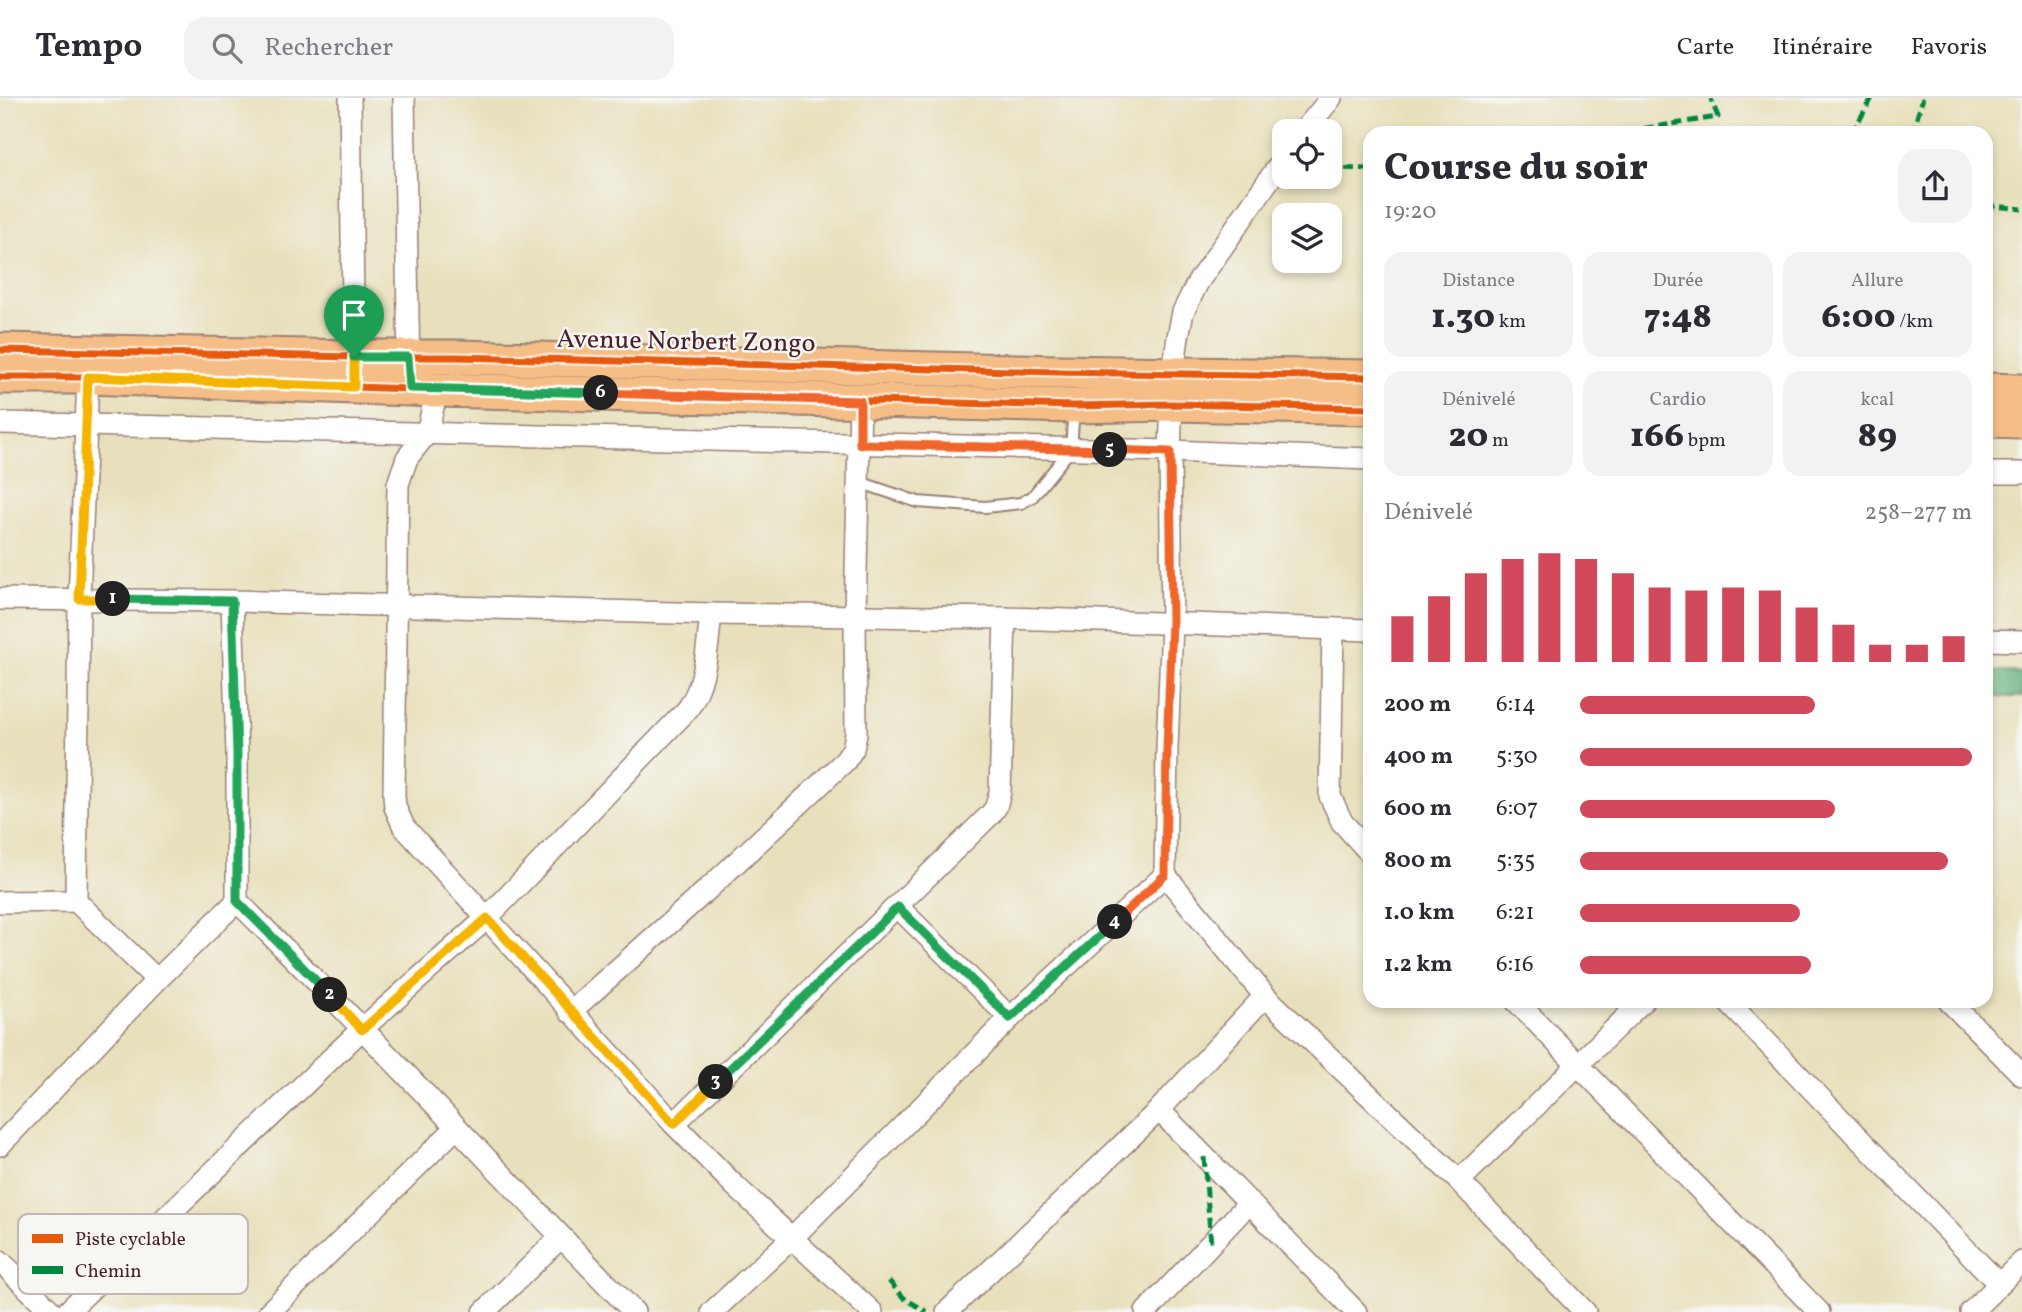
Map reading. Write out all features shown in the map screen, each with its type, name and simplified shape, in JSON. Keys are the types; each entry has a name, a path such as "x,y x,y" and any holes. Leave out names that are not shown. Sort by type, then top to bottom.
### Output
{"main road":[{"name":"Avenue Norbert Zongo","path":"0,351 418,378 860,401 1074,406 1173,388 1363,377"},
{"name":"Avenue Norbert Zongo","path":"0,377 354,372"},
{"name":"Avenue Norbert Zongo","path":"418,378 1057,372 1173,388 1363,407"},
{"path":"1993,390 2022,391"},
{"path":"1993,419 2022,421"}],"street":[{"path":"351,98 354,372"},
{"path":"404,98 418,378 427,433 407,458 398,484 395,807 404,827 674,1124 734,1185 872,1312"},
{"path":"1314,119 1331,98"},
{"path":"1272,176 1198,282 1183,312 1173,388 1170,452 1172,623 1165,875 1265,996 1459,1181 1585,1312"},
{"path":"76,901 79,599 88,377"},
{"path":"570,1012 708,889 849,755 856,734 855,615 860,401"},
{"path":"0,423 1363,459"},
{"path":"1993,472 2022,473"},
{"path":"0,598 1004,618 1363,630"},
{"path":"232,601 237,754 237,901 634,1312"},
{"path":"170,1214 362,1030 487,918 687,710 698,693 702,680 711,614"},
{"path":"674,1124 983,824 998,801 1004,618"},
{"path":"1333,629 1330,796 1342,822 1363,845"},
{"path":"1993,640 2022,641"},
{"path":"712,1312 792,1238 1010,1018 1165,875"},
{"path":"0,902 76,901 156,980"},
{"path":"0,1144 156,980 237,901"},
{"path":"898,907 1010,1018"},
{"path":"947,1312 1159,1110 1265,996"},
{"path":"1523,1008 1819,1312"},
{"path":"1459,1181 1636,1008"},
{"path":"1734,1008 1999,1284"},
{"path":"1955,1008 2022,1075"},
{"path":"1159,1110 1356,1312"},
{"path":"270,1312 456,1128"},
{"path":"1150,1311 1249,1203"},
{"path":"484,1312 561,1237"},
{"path":"0,1261 18,1279"},
{"path":"1971,1312 2022,1262"},
{"path":"33,1294 51,1312"},
{"path":"67,1312 86,1294"}],"lane":[{"path":"859,482 918,502 985,507 1021,503 1032,497 1071,449 1074,406"}],"green space":[{"path":"1993,671 2022,673 2022,697 1994,697 1995,745"}],"marked path":[{"path":"1856,126 1872,98"},
{"path":"1914,126 1923,98"},
{"path":"1660,126 1718,117 1711,99"},
{"path":"1342,168 1363,169"},
{"path":"1993,206 2022,209"},
{"path":"1204,1157 1211,1244"},
{"path":"889,1281 904,1298 927,1312"}],"cycle path":[{"path":"0,350 1363,377"},
{"path":"0,377 88,377 437,390 1074,406 1172,404 1363,408"}],"route":[{"path":"354,357 408,357 410,388 860,401 860,444 1170,452 1172,623 1165,875 1010,1018 898,907 674,1124 487,918 362,1030 237,901 237,754 232,601 79,599 88,377 354,387 354,357"}]}
